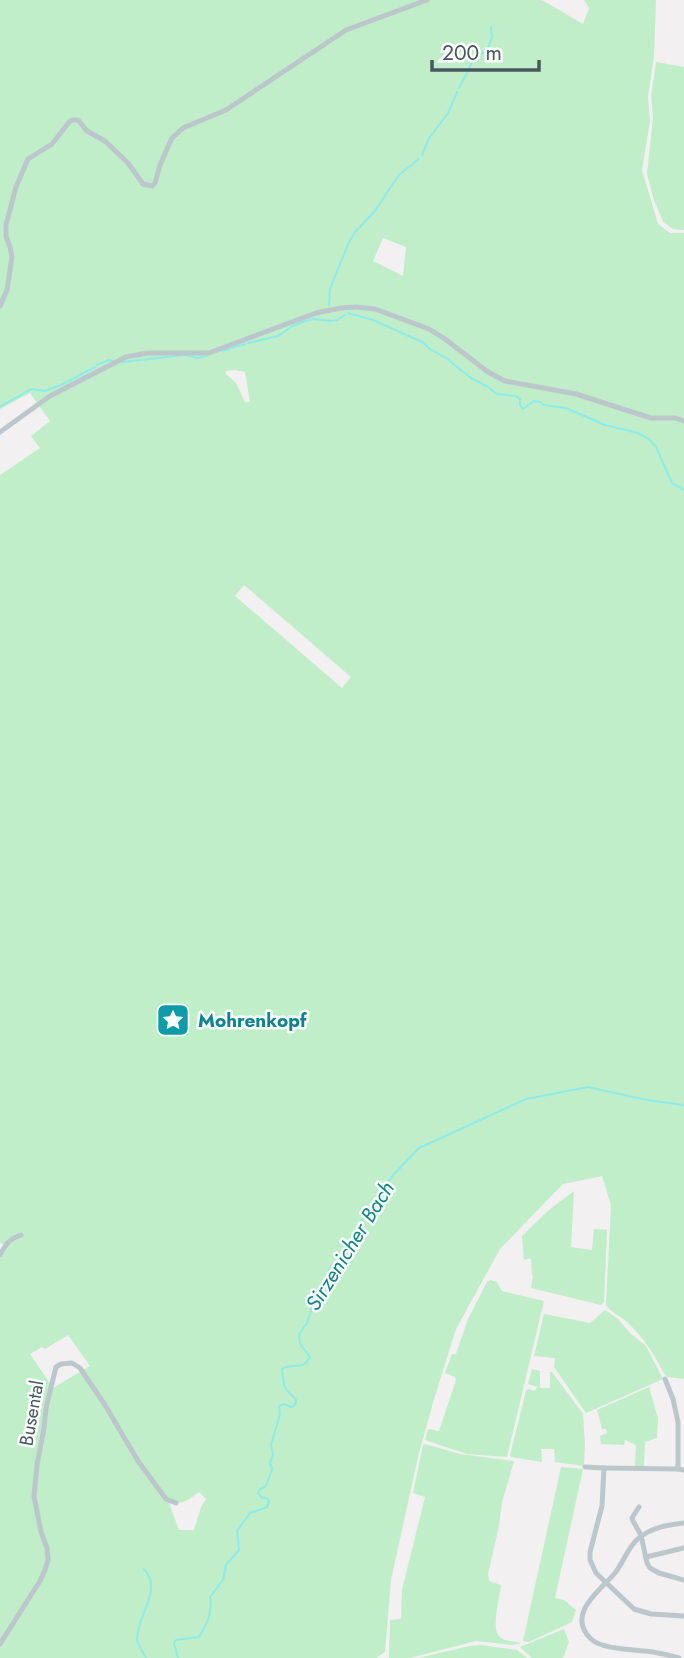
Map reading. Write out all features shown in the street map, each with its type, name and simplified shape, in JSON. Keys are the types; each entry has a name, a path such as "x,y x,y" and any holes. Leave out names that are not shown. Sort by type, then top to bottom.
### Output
{"street":[{"path":"0,306 7,290 12,257 6,225 16,187 28,159 52,144 70,121 78,120 87,131 105,141 128,163 144,184 152,186 172,138 183,128 226,110 346,30 427,0"},
{"path":"0,432 50,396 126,357 147,353 209,353 316,313 356,307 375,309 419,324 444,338 488,372 505,381 576,394 651,418 675,418 684,421"},
{"path":"0,1255 12,1238 21,1235"},
{"name":"Busental","path":"0,1644 46,1570 47,1548 34,1496 46,1408 56,1367 72,1363 80,1368 138,1461 166,1499 176,1503"},
{"path":"585,1467 681,1469 678,1422 665,1378"},
{"path":"604,1468 602,1506 590,1559 596,1573 634,1609 651,1614 684,1616"},
{"path":"639,1507 632,1518 641,1535 647,1563 654,1572 684,1580"},
{"path":"679,1658 600,1644 588,1636 582,1621 583,1609 588,1601 606,1583 641,1535 661,1526 684,1523"},
{"path":"646,1557 684,1548"}],"green space":[{"path":"0,0 542,0 583,24 589,8 584,0 656,0 654,56 648,97 650,121 642,170 658,224 670,233 684,233 684,1379 665,1375 639,1335 606,1305 611,1205 602,1176 563,1184 500,1249 456,1329 418,1457 391,1580 385,1652 376,1658 0,1658 0,1259 7,1246 0,1243 0,475 40,448 31,436 50,421 30,393 0,409","holes":["383,238 406,247 403,276 373,261","226,371 245,372 250,402 245,402 236,383","244,585 351,677 342,688 235,596","68,1335 90,1366 53,1388 30,1354 42,1347 45,1349","199,1492 206,1499 194,1530 179,1530 169,1503 191,1498"]},
{"path":"656,62 684,67 684,230 673,229 663,222 647,174 653,117 651,96"},
{"path":"574,1191 571,1247 592,1250 594,1229 607,1230 604,1302 601,1305 531,1288 531,1258 524,1260 522,1236"},
{"path":"490,1280 497,1282 502,1291 544,1301 507,1457 467,1454 425,1440 428,1429 439,1431 456,1380 445,1373 452,1354 456,1354 468,1319"},
{"path":"605,1310 646,1346 663,1379 586,1413 554,1367 555,1358 534,1356 544,1314 590,1323"},
{"path":"532,1369 540,1371 540,1388 550,1388 552,1372 583,1414 584,1466 555,1462 554,1449 541,1449 542,1462 511,1457 526,1391 535,1391 537,1387 528,1384"},
{"path":"649,1387 658,1418 657,1438 645,1442 644,1466 635,1466 636,1445 625,1440 624,1445 601,1444 600,1436 607,1433 606,1429 602,1429 597,1410"},
{"path":"425,1444 460,1454 514,1461 502,1502 488,1574 489,1581 501,1585 497,1632 504,1639 521,1643 512,1645 476,1641 410,1658 389,1658 390,1620 401,1619 402,1590 425,1497 413,1493"},
{"path":"561,1467 583,1469 555,1598 564,1600 576,1610 572,1622 529,1642 523,1641"},
{"path":"564,1629 569,1642 563,1658 532,1658 520,1647"},
{"path":"470,1646 517,1650 527,1658 418,1658"}],"waterway":[{"path":"488,48 492,37 491,27"},
{"path":"459,88 474,59 484,52"},
{"path":"422,155 429,138 448,113 457,92"},
{"path":"329,305 330,289 355,232 375,211 399,175 419,159"},
{"path":"348,313 373,320 422,342 497,394 516,396 523,409 534,401 540,402 566,408 605,425 638,433 656,447 672,483 684,490"},
{"path":"248,343 278,336 302,322 313,319 331,321 345,315"},
{"path":"222,351 245,344"},
{"path":"122,362 185,355 197,358 207,356"},
{"path":"97,365 112,361"},
{"path":"0,407 31,389 45,391 95,367"},
{"name":"Sirzenicher Bach","path":"178,1658 174,1643 176,1640 199,1637 207,1623 211,1608 210,1597 223,1580 226,1565 239,1550 237,1531 250,1513 267,1507 269,1502 258,1493 266,1486 272,1469 271,1445 280,1414 279,1406 284,1404 292,1407 296,1400 285,1387 282,1369 301,1366 310,1357 300,1344 299,1334 307,1323 315,1298 331,1267 345,1263 363,1232 361,1221 393,1175 419,1148 526,1099 588,1087 684,1105"},
{"path":"144,1569 151,1585 137,1638 146,1658"}],"place":[{"name":"Mohrenkopf","path":"173,1020"}]}
